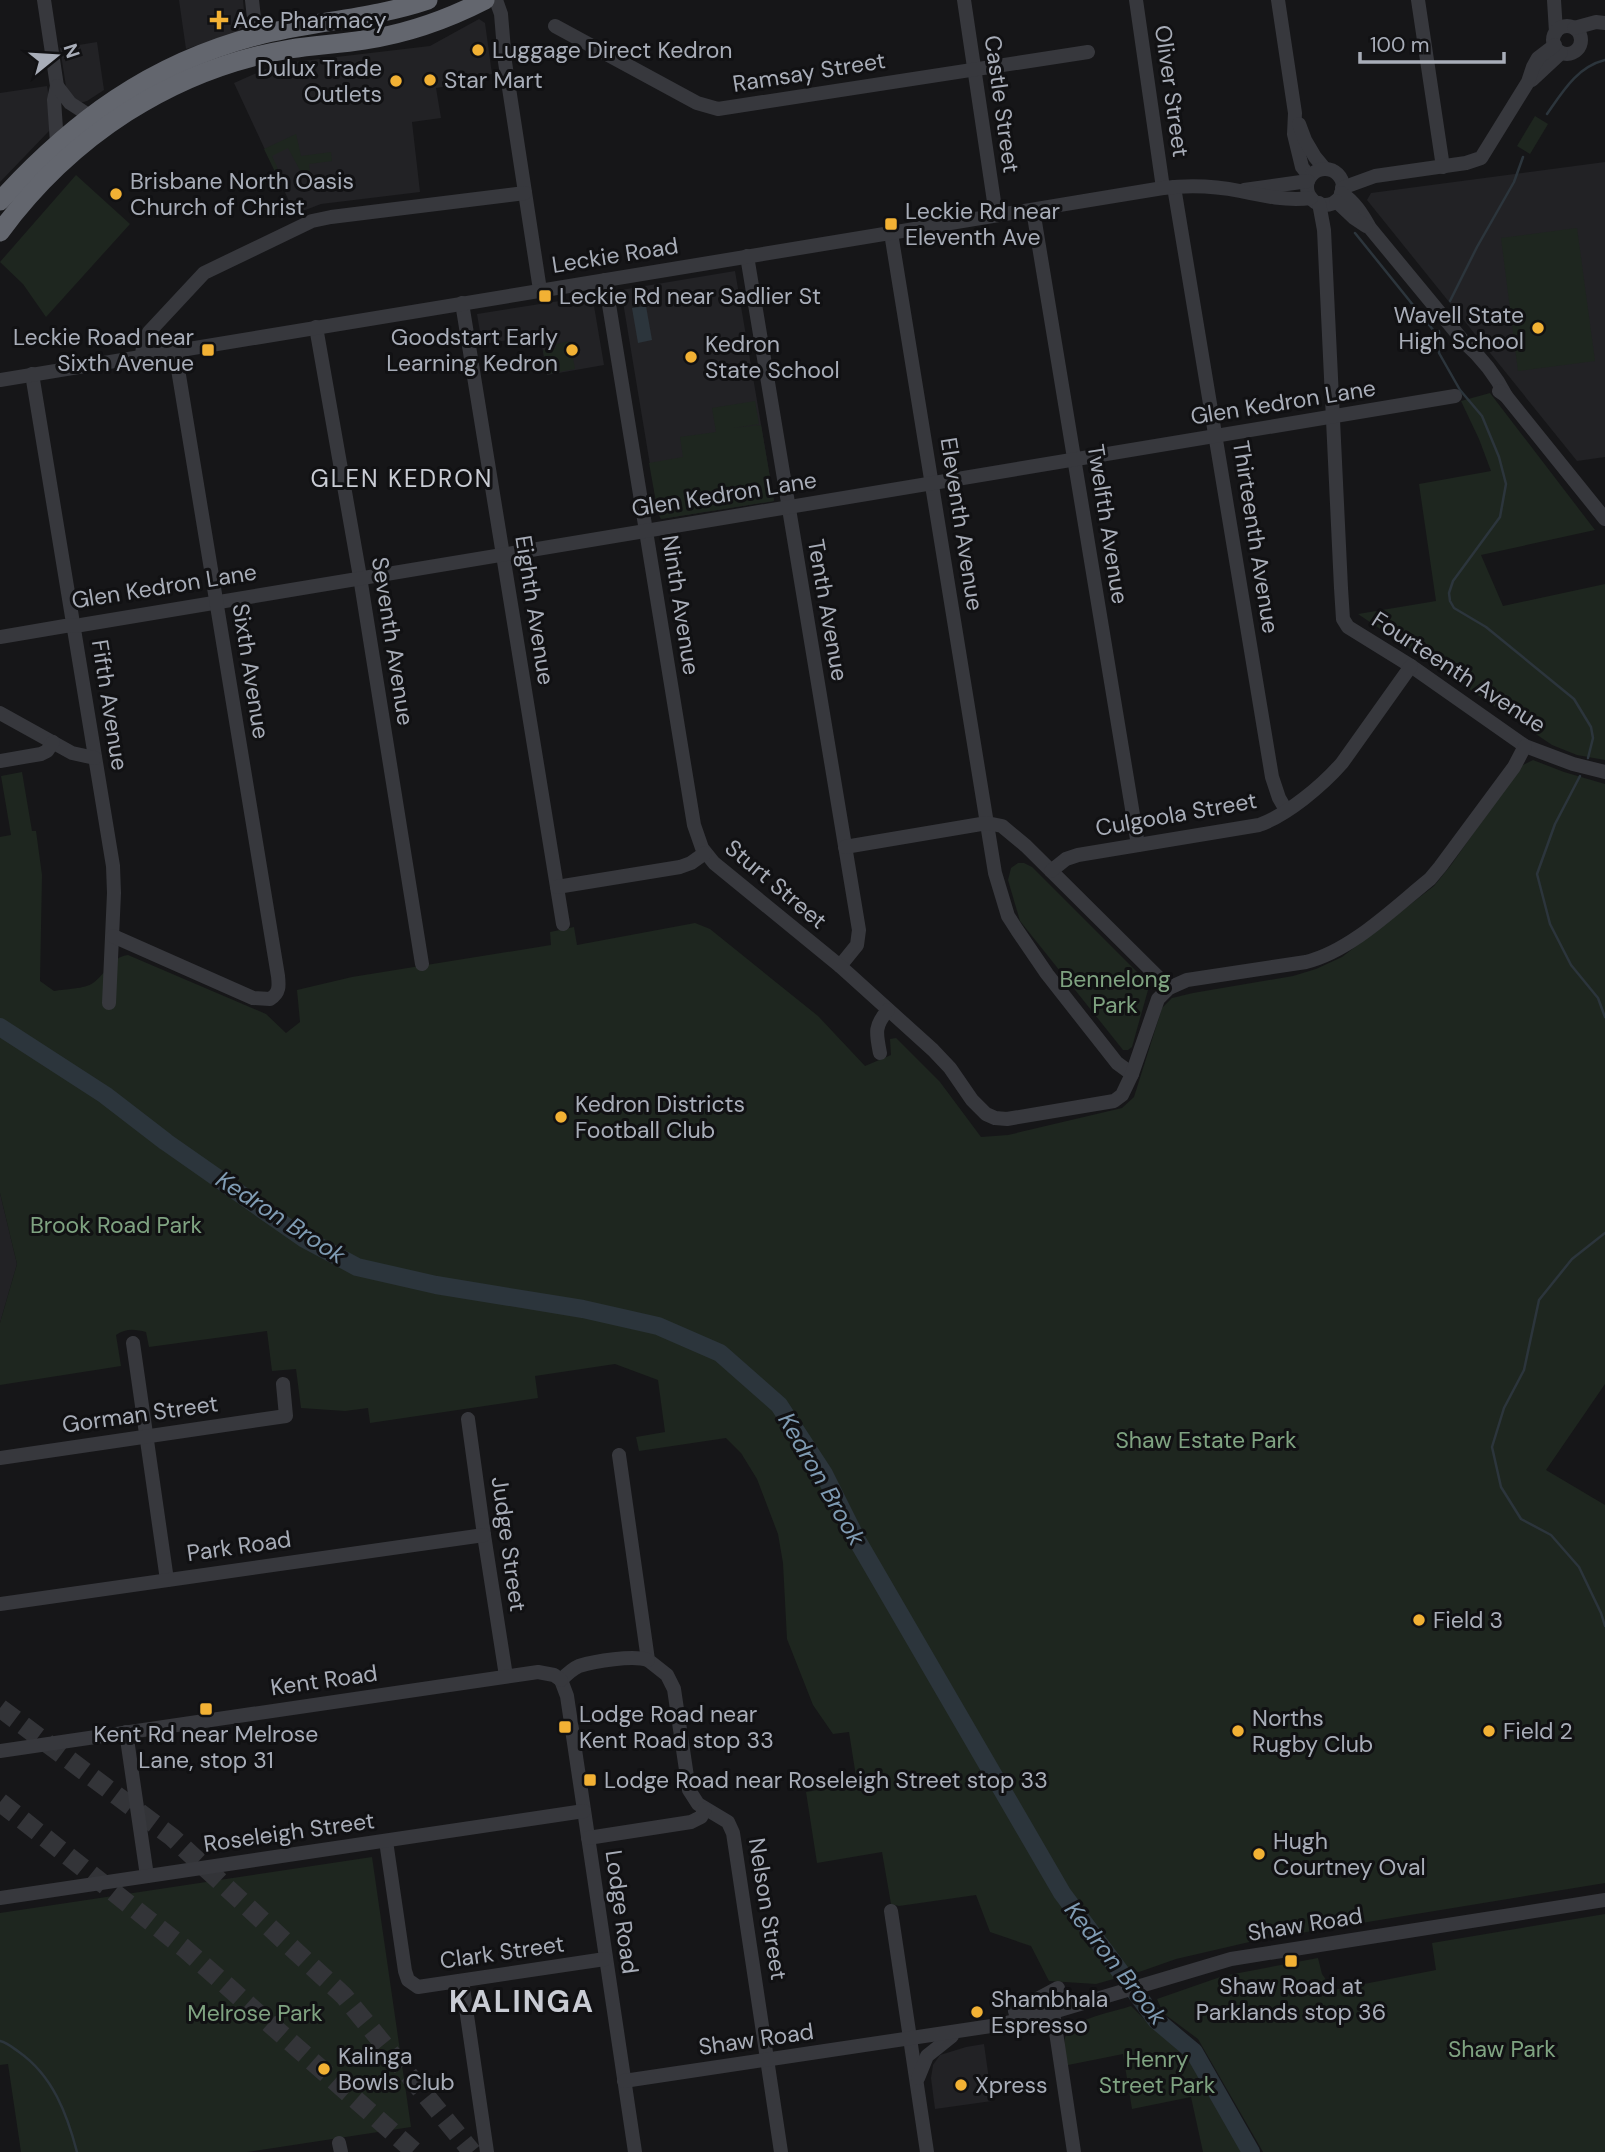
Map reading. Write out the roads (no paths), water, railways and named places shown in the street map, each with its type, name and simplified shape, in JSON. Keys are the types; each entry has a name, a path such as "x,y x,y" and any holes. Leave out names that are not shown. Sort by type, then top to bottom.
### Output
{"highway":[{"path":"0,201 57,143 90,116 167,69 208,51 256,36 379,14 428,0"},
{"path":"0,232 33,191 72,152 111,121 160,92 245,59 289,49 379,37 429,23 485,0"}],"street":[{"path":"44,0 57,86 54,100 57,143"},
{"path":"252,0 256,36"},
{"path":"496,0 501,14 505,62 540,290"},
{"name":"Castle Street","path":"964,0 996,215"},
{"name":"Oliver Street","path":"1136,0 1169,188"},
{"path":"1278,0 1295,113 1294,134 1302,167 1309,179 1308,193 1330,191 1350,199 1370,228 1464,342 1497,377 1506,396 1605,519"},
{"path":"1418,0 1443,167"},
{"path":"1556,0 1553,14 1566,38 1597,22 1605,24"},
{"name":"Ramsay Street","path":"555,26 697,103 718,109 1088,52"},
{"name":"Leckie Road","path":"0,380 1169,188 1199,187 1239,191 1260,197 1330,191 1349,173 1375,176 1474,162 1484,155 1528,82 1566,38"},
{"path":"57,86 70,103 90,116"},
{"path":"1295,113 1330,191"},
{"name":"Leckie Road","path":"1239,191 1309,179 1316,171 1330,191"},
{"name":"Thirteenth Avenue","path":"1169,188 1216,436 1272,777 1286,810"},
{"name":"Fourteenth Avenue","path":"1330,191 1324,230 1343,619 1353,630 1411,666 1525,746 1573,764 1605,772"},
{"path":"142,356 143,344 149,332 204,273 312,221 525,193"},
{"name":"Twelfth Avenue","path":"1033,210 1138,845"},
{"name":"Eleventh Avenue","path":"891,233 1000,890 1009,916 1047,974 1117,1063 1132,1074"},
{"name":"Tenth Avenue","path":"747,256 859,934 853,951 840,966"},
{"name":"Ninth Avenue","path":"604,280 694,825 705,853"},
{"name":"Eighth Avenue","path":"462,303 563,924"},
{"name":"Seventh Avenue","path":"316,327 360,577 422,964"},
{"name":"Sixth Avenue","path":"113,936 253,998 265,1000 274,997 279,989 174,351"},
{"name":"Fifth Avenue","path":"32,374 114,880 109,1003"},
{"name":"Glen Kedron Lane","path":"0,636 81,625 1455,396"},
{"name":"Culgoola Street","path":"1051,871 1072,857 1268,822 1330,776 1342,763 1411,666"},
{"path":"0,713 72,753 95,758"},
{"path":"0,761 41,754 47,751 53,742"},
{"path":"1132,1074 1158,999 1169,988 1187,981 1306,962 1326,956 1346,945 1430,879 1514,767 1525,746"},
{"path":"845,847 988,823 998,824 1051,871 1169,988"},
{"name":"Sturt Street","path":"557,887 680,867 705,853 719,868 840,966 950,1068 972,1100 985,1114 995,1118 1007,1119 1114,1101 1122,1095 1132,1074"},
{"path":"880,1053 876,1028 888,1010"},
{"path":"133,1343 167,1580"},
{"name":"Gorman Street","path":"0,1458 286,1416 283,1384"},
{"name":"Judge Street","path":"468,1419 506,1676"},
{"path":"561,1680 577,1667 586,1664 633,1658 648,1660 619,1455"},
{"name":"Park Road","path":"0,1604 484,1535"},
{"name":"Nelson Street","path":"648,1660 667,1675 674,1689 689,1790 698,1804 728,1822 733,1833 781,2152"},
{"name":"Kent Road","path":"0,1751 506,1676 547,1672 561,1680"},
{"name":"Lodge Road","path":"561,1680 567,1696 635,2152"},
{"path":"126,1732 147,1876"},
{"path":"588,1838 691,1822 701,1817 705,1809"},
{"name":"Roseleigh Street","path":"0,1898 584,1811"},
{"name":"Clark Street","path":"386,1841 408,1980 418,1987 605,1959"},
{"name":"Shaw Road","path":"624,2081 960,2032 1053,2012 1231,1959 1605,1900"},
{"path":"891,1910 927,2152"},
{"path":"462,1981 487,2152"},
{"path":"1018,2021 1015,2011 1058,1988"},
{"path":"1053,2012 1074,2152"},
{"path":"917,2081 926,2056 960,2032"}],"waterway":[{"path":"1547,114 1579,74 1605,60"},
{"path":"1450,301 1514,182 1523,157"},
{"path":"1355,233 1438,336"},
{"path":"1439,331 1439,353 1460,390 1482,416 1499,457 1506,484 1500,517 1453,581 1449,593 1450,601 1454,608 1486,627 1574,699 1591,727 1593,738 1588,758"},
{"path":"1580,776 1555,824 1537,874 1550,924 1571,965 1598,998 1605,1017"},
{"name":"Kedron Brook","path":"0,1027 105,1095 166,1142 303,1238 357,1267 436,1285 583,1309 658,1326 720,1353 779,1405 824,1474 857,1540 1062,1893 1156,2020 1194,2052 1251,2152"},
{"path":"1605,1233 1572,1259 1539,1300 1524,1370 1504,1408 1492,1447 1501,1487 1521,1519 1551,1535 1579,1567 1605,1626"},
{"path":"0,2041 31,2062 50,2084 63,2110 77,2152"}],"tunnel":[{"path":"0,1708 172,1837 344,1996 472,2152"},
{"path":"0,1802 184,1948 415,2152"}],"place":[{"name":"Ace Pharmacy","path":"219,20"},
{"name":"Luggage Direct Kedron","path":"478,50"},
{"name":"Star Mart","path":"430,80"},
{"name":"Dulux Trade Outlets","path":"396,81"},
{"name":"Brisbane North Oasis Church of Christ","path":"116,194"},
{"name":"Leckie Rd near Eleventh Ave","path":"891,224"},
{"name":"Leckie Rd near Sadlier St","path":"545,296"},
{"name":"Wavell State High School","path":"1538,328"},
{"name":"Leckie Road near Sixth Avenue","path":"208,350"},
{"name":"Goodstart Early Learning Kedron","path":"572,350"},
{"name":"Kedron State School","path":"691,357"},
{"name":"Kedron Districts Football Club","path":"561,1117"},
{"name":"Field 3","path":"1419,1620"},
{"name":"Kent Rd near Melrose Lane, stop 31","path":"206,1709"},
{"name":"Lodge Road near Kent Road stop 33","path":"565,1727"},
{"name":"Norths Rugby Club","path":"1238,1731"},
{"name":"Field 2","path":"1489,1731"},
{"name":"Lodge Road near Roseleigh Street stop 33","path":"590,1780"},
{"name":"Hugh Courtney Oval","path":"1259,1854"},
{"name":"Shaw Road at Parklands stop 36","path":"1291,1961"},
{"name":"Shambhala Espresso","path":"977,2012"},
{"name":"Kalinga Bowls Club","path":"324,2069"},
{"name":"Xpress","path":"961,2085"}],"district":[{"name":"GLEN KEDRON","path":"402,478"},
{"name":"KALINGA","path":"522,2001"}],"park label":[{"name":"Bennelong Park","path":"1115,992"},
{"name":"Brook Road Park","path":"116,1225"},
{"name":"Shaw Estate Park","path":"1206,1440"},
{"name":"Melrose Park","path":"255,2013"},
{"name":"Shaw Park","path":"1502,2049"},
{"name":"Henry Street Park","path":"1157,2072"}]}
